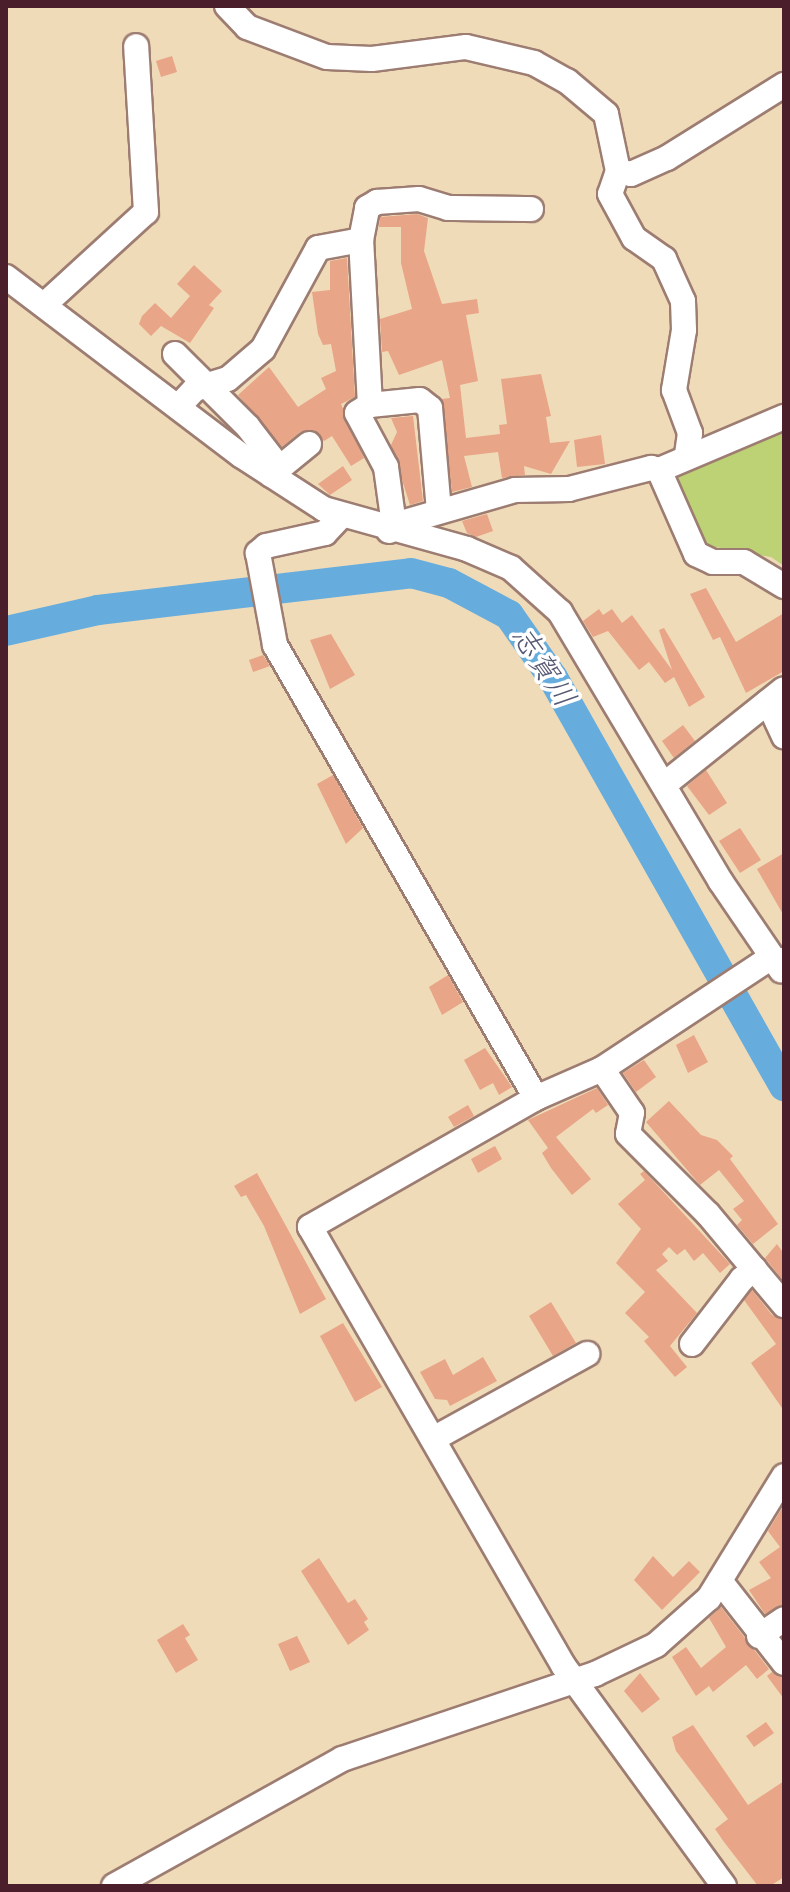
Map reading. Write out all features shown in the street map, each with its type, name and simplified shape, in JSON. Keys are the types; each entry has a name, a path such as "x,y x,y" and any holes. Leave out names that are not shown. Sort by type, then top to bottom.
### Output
{"street":[{"path":"227,6 247,27 327,57 372,59 466,47 534,63 567,81 606,114 618,171 610,194 634,238 664,259 683,301 684,330 674,390 690,433 687,455"},
{"path":"44,305 146,212 136,46"},
{"path":"618,171 648,169 784,85"},
{"path":"370,405 361,240 372,203 419,199 448,208 531,209"},
{"path":"178,407 208,384 228,379 271,340 318,248 361,240"},
{"path":"6,277 178,407 340,517 478,553 511,568 541,594 560,612 721,882 778,964 689,1013 602,1069 536,1098 310,1227 576,1680 724,1886"},
{"path":"175,354 208,384 274,471"},
{"path":"391,528 386,467 357,413 370,405 420,400 430,408 439,511"},
{"path":"391,528 515,490 569,489 651,468 659,470 687,455 784,417"},
{"path":"274,471 309,444"},
{"path":"659,470 696,554 713,562 744,562 784,586"},
{"path":"340,517 325,533 266,546 258,559 275,645 536,1098"},
{"path":"665,784 776,696 784,737"},
{"path":"602,1069 632,1113 628,1134 755,1269 784,1305"},
{"path":"692,1344 742,1279 755,1269"},
{"path":"432,1433 587,1354"},
{"path":"432,1433 537,1363"},
{"path":"114,1886 342,1759 576,1680 664,1639 699,1610 784,1476"},
{"path":"720,1581 759,1636 784,1663"},
{"path":"759,1636 784,1619"}],"green space":[{"path":"784,429 784,566 771,557 704,545 674,473"}],"building":[{"path":"172,56 177,72 161,77 156,61"},
{"path":"417,214 428,218 424,251 442,304 477,299 479,313 466,315 478,381 460,385 466,438 500,434 499,425 507,424 501,379 541,374 551,416 546,417 550,443 570,441 551,474 524,466 525,475 502,478 498,452 464,456 472,487 452,492 442,399 450,398 442,360 399,375 388,351 382,352 380,319 412,309 401,263 401,227 379,227 380,217"},
{"path":"347,258 355,397 341,404 364,458 351,466 332,436 324,441 314,430 300,432 282,447 238,395 269,367 298,407 326,389 321,378 336,371 331,344 323,345 318,334 312,292 330,290 330,261"},
{"path":"194,265 222,291 209,305 214,308 190,343 161,326 151,336 139,324 142,316 155,303 171,318 190,296 177,284"},
{"path":"413,416 423,501 410,505 391,445 397,432 391,418"},
{"path":"601,435 605,464 577,467 574,440"},
{"path":"343,466 352,480 330,495 318,484"},
{"path":"487,514 493,531 476,537 467,533 462,521"},
{"path":"706,588 736,642 784,613 784,671 746,693 720,637 713,640 690,594"},
{"path":"599,609 603,615 612,609 622,623 632,615 672,670 659,630 664,628 705,697 689,707 674,677 665,683 649,662 639,670 608,631 593,637 583,621"},
{"path":"331,634 355,675 330,689 310,640"},
{"path":"263,655 270,666 253,672 249,660"},
{"path":"683,725 695,741 674,758 662,741"},
{"path":"706,770 727,803 709,815 687,786"},
{"path":"333,775 363,828 346,844 317,784"},
{"path":"740,828 761,860 740,873 719,841"},
{"path":"784,853 784,916 757,869"},
{"path":"448,975 463,1002 442,1015 429,987"},
{"path":"694,1035 708,1062 688,1073 676,1045"},
{"path":"485,1048 512,1087 499,1095 493,1083 480,1090 464,1060"},
{"path":"644,1060 656,1077 636,1092 623,1073"},
{"path":"597,1088 608,1105 596,1113 593,1109 556,1137 591,1179 572,1195 542,1153 548,1148 528,1120"},
{"path":"669,1101 701,1135 717,1140 733,1156 730,1159 778,1224 753,1244 737,1225 742,1220 733,1209 744,1201 719,1170 700,1185 646,1122"},
{"path":"468,1105 474,1116 454,1127 448,1117"},
{"path":"495,1146 502,1159 478,1173 471,1159"},
{"path":"644,1171 730,1264 720,1273 703,1253 694,1261 685,1249 677,1255 669,1247 662,1254 668,1261 656,1270 697,1313 670,1346 687,1367 675,1377 644,1341 649,1337 625,1313 645,1292 616,1263 641,1229 618,1204 645,1180 640,1174"},
{"path":"257,1173 326,1299 300,1314 264,1226 246,1195 241,1197 234,1186"},
{"path":"777,1244 784,1254 784,1282 765,1258"},
{"path":"752,1290 772,1315 784,1320 784,1411 751,1363 776,1344 744,1300"},
{"path":"551,1302 576,1343 553,1356 529,1316"},
{"path":"343,1323 382,1387 355,1402 320,1336"},
{"path":"483,1357 497,1381 450,1406 447,1400 435,1399 420,1372 445,1359 453,1375"},
{"path":"784,1505 784,1604 765,1614 749,1590 771,1578 759,1562 780,1547 768,1531"},
{"path":"653,1556 673,1577 689,1561 700,1572 662,1610 634,1580"},
{"path":"319,1558 348,1603 355,1599 368,1619 364,1622 369,1630 348,1645 301,1571"},
{"path":"721,1607 769,1669 757,1679 746,1665 713,1692 709,1686 696,1696 672,1657 686,1647 701,1668 726,1647 709,1618"},
{"path":"183,1624 190,1635 185,1638 198,1660 176,1673 157,1640"},
{"path":"297,1636 310,1662 290,1671 278,1644"},
{"path":"772,1672 784,1678 784,1699 767,1676"},
{"path":"640,1673 660,1699 642,1713 624,1691"},
{"path":"766,1722 774,1733 754,1747 746,1736"},
{"path":"693,1725 748,1805 784,1781 784,1877 770,1886 758,1886 724,1842 715,1829 728,1819 676,1751 672,1737"}],"waterway":[{"name":"志賀川","path":"6,631 98,610 411,573 449,583 509,615 553,678 784,1086"}]}
